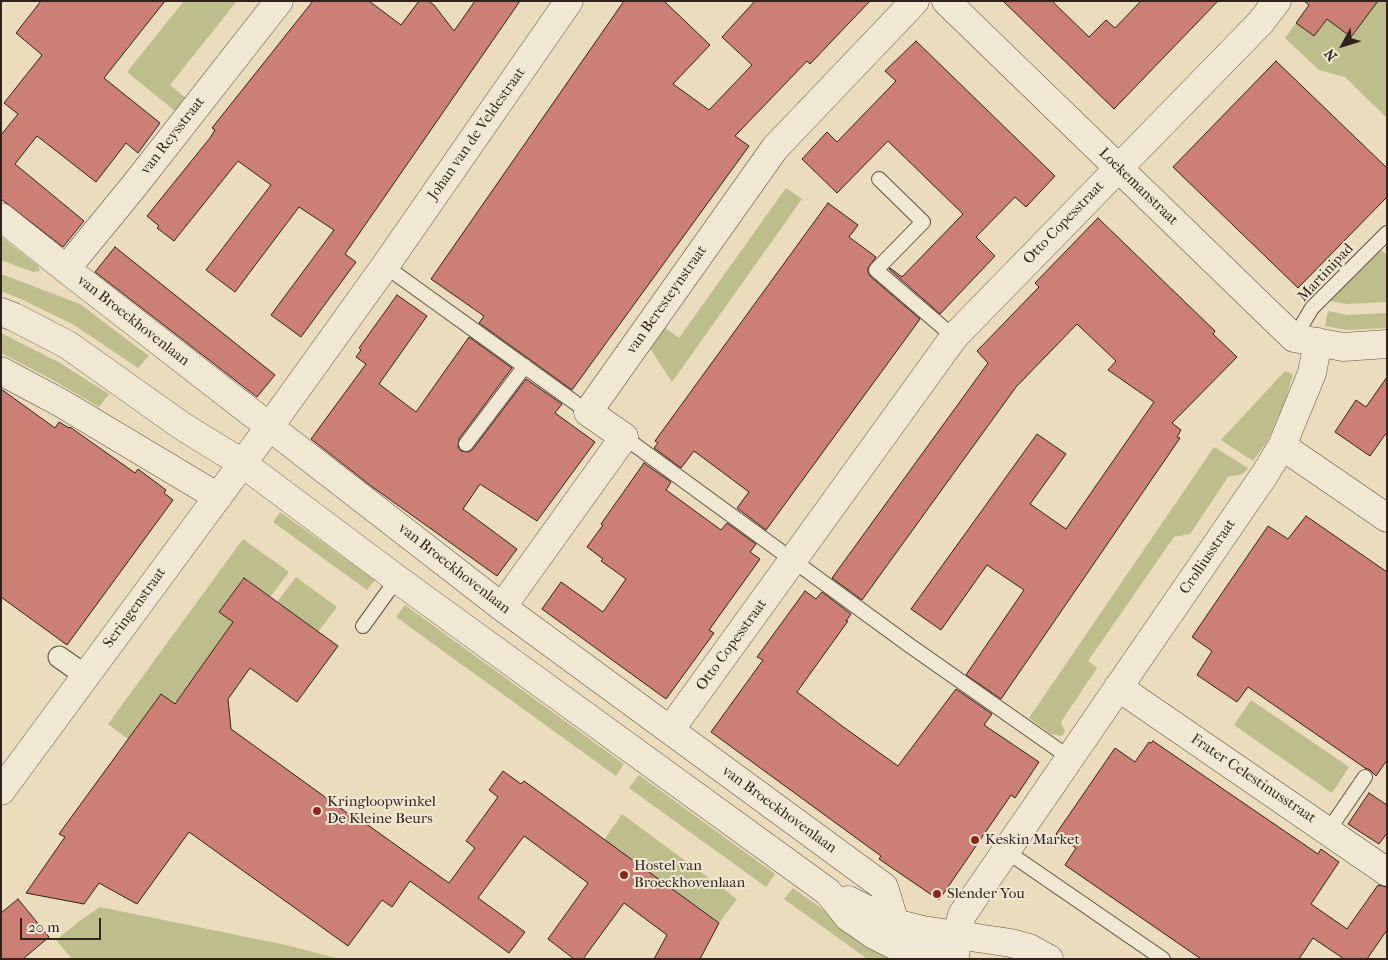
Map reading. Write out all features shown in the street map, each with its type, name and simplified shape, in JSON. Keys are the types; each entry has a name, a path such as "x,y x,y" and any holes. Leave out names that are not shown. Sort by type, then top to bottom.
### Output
{"street":[{"name":"van Reysstraat","path":"66,269 134,186 279,1"},
{"name":"Johan van de Veldestraat","path":"270,426 385,266 569,1"},
{"name":"van Beresteynstraat","path":"588,412 775,148 915,1"},
{"name":"Loekemanstraat","path":"946,1 1118,167 1318,342"},
{"name":"Otto Copesstraat","path":"670,730 954,337 1261,22 1277,1"},
{"name":"van Broeckhovenlaan","path":"1,217 502,607 884,886 895,923"},
{"path":"1,312 68,345 182,426 242,463 397,579 828,892 858,904 895,923 922,930 956,947 1011,943 1029,948 1049,959"},
{"path":"1318,342 1387,344"},
{"name":"Crolliusstraat","path":"956,947 962,915 1265,474 1282,446 1312,373 1318,342"},
{"path":"1,371 61,403 218,497"},
{"path":"502,607 624,437 588,412"},
{"name":"Seringenstraat","path":"5,779 86,676 270,426"},
{"path":"1282,446 1387,518"},
{"path":"59,656 86,676"},
{"name":"Frater Celestinusstraat","path":"1118,687 1387,872"},
{"path":"828,892 848,917 874,935 922,956 942,959"}],"lane":[{"path":"879,179 923,222 876,270 954,337"},
{"name":"Martinipad","path":"1318,342 1312,308 1387,233"},
{"path":"385,266 588,412"},
{"path":"466,444 524,366"},
{"path":"624,437 909,644 1070,758"},
{"path":"363,626 397,579"},
{"path":"1328,831 1365,777"},
{"path":"1006,851 1163,959"}],"green space":[{"path":"184,1 237,1 170,85 186,98 175,111 127,72"},
{"path":"1378,1 1387,1 1387,118 1345,77 1319,70 1285,38 1296,23 1314,36 1327,19 1351,37"},
{"path":"786,188 802,199 672,382 649,347 664,327 679,338"},
{"path":"1,237 38,266 40,271 33,272 1,260"},
{"path":"1379,251 1387,255 1387,302 1347,304 1330,301"},
{"path":"1,274 80,304 149,356 138,368 74,325 1,291"},
{"path":"1328,311 1347,315 1387,313 1387,328 1347,330 1325,326"},
{"path":"1,333 60,363 109,394 99,407 1,353"},
{"path":"1285,371 1293,374 1286,399 1267,442 1253,461 1221,440"},
{"path":"1214,447 1248,468 1243,474 1228,477 1190,534 1174,537 1088,661 1097,668 1061,722 1065,732 1062,736 1051,734 1029,718"},
{"path":"280,512 375,580 367,590 273,522"},
{"path":"243,539 289,572 270,597 243,578 219,612 233,622 175,704 161,694 128,739 108,724"},
{"path":"296,577 337,607 318,632 277,602"},
{"path":"405,605 624,764 616,776 396,617"},
{"path":"1251,700 1349,767 1332,793 1234,725"},
{"path":"639,775 775,874 766,887 629,788"},
{"path":"622,814 737,899 719,923 604,840"},
{"path":"793,888 893,959 866,958 784,899"},
{"path":"100,907 286,945 339,959 72,959 56,940"}],"building":[{"path":"41,1 165,1 104,78 160,123 138,153 126,143 96,182 37,136 15,164 84,221 63,247 1,199 1,135 18,114 4,103 42,55 16,33"},
{"path":"313,1 369,1 401,25 419,1 428,1 434,5 454,31 475,1 520,1 345,254 356,262 301,337 271,315 334,230 299,207 235,292 206,270 271,185 238,161 174,241 157,228 159,226 147,216 210,138 215,130 212,128"},
{"path":"624,1 664,1 710,45 673,84 709,110 752,65 722,37 755,1 870,1 810,64 807,61 735,136 749,146 572,390 479,323 484,316 431,279"},
{"path":"1003,1 1052,1 1089,37 1106,20 1115,28 1141,1 1218,1 1114,109"},
{"path":"1304,1 1378,1 1351,37 1327,19 1314,36 1296,23 1309,5"},
{"path":"916,41 1055,176 1026,207 1015,197 976,237 995,256 940,314 889,269 902,277 963,214 888,141 837,193 802,159 827,132 837,142 896,81 885,71"},
{"path":"1276,61 1387,168 1387,197 1298,288 1173,167"},
{"path":"828,203 858,225 849,237 876,257 868,268 870,276 920,319 766,530 737,508 749,492 694,451 681,468 654,448 658,443 655,441"},
{"path":"1098,218 1215,331 1213,334 1237,357 1172,423 1181,430 1177,437 1180,438 1001,699 966,675 1024,590 987,565 941,630 911,609 1037,434 1066,454 1030,504 1066,529 1154,402 1108,370 1116,361 1077,324 1016,387 862,600 832,578 988,363 977,351 1039,287 1035,283"},
{"path":"115,247 275,375 257,397 95,272"},
{"path":"397,295 427,316 379,384 416,412 469,337 512,368 459,439 458,447 461,451 469,452 473,449 526,379 562,404 555,413 595,442 537,521 480,484 463,509 517,549 497,576 371,486 311,439 366,364 356,357 361,350 359,348"},
{"path":"1387,377 1387,432 1370,456 1335,432 1356,400 1366,407"},
{"path":"1,389 55,428 59,422 70,427 135,473 138,469 166,490 164,493 173,500 67,645 1,597"},
{"path":"644,463 671,482 666,490 721,530 727,523 756,544 750,552 760,559 709,630 714,633 666,699 542,609 561,582 603,612 626,579 601,561 603,559 587,547"},
{"path":"1306,516 1387,572 1387,760 1376,776 1370,770 1248,687 1237,702 1197,675 1212,651 1192,637 1268,526 1288,539"},
{"path":"244,578 338,646 297,702 250,668 228,699 231,729 350,815 351,813 449,883 475,848 466,841 498,797 489,790 503,771 521,784 524,781 719,923 700,959 654,959 667,935 624,903 583,959 574,959 548,939 588,883 524,836 478,898 525,932 509,953 410,881 392,907 382,900 348,946 189,832 137,904 99,883 84,904 26,893 65,837 59,834 161,694 175,704 233,622 219,612"},
{"path":"805,591 816,599 822,592 851,614 846,621 848,621 797,692 842,726 898,766 956,689 992,714 984,725 1039,762 1015,798 1011,795 939,900 879,859 881,856 711,732 763,660 757,657"},
{"path":"1153,741 1318,854 1321,849 1339,862 1311,904 1347,929 1378,885 1387,887 1387,930 1367,959 1344,959 1313,938 1299,959 1201,959 1065,865 1076,848 1056,834 1115,748 1135,762 1149,742"},
{"path":"1369,793 1387,805 1387,833 1379,844 1348,824"},
{"path":"18,899 49,937 23,959 1,959 1,913"}],"place":[{"name":"Kringloopwinkel De Kleine Beurs","path":"317,811"},
{"name":"Keskin Market","path":"975,840"},
{"name":"Hostel van Broeckhovenlaan","path":"624,875"},
{"name":"Slender You","path":"937,894"}]}
